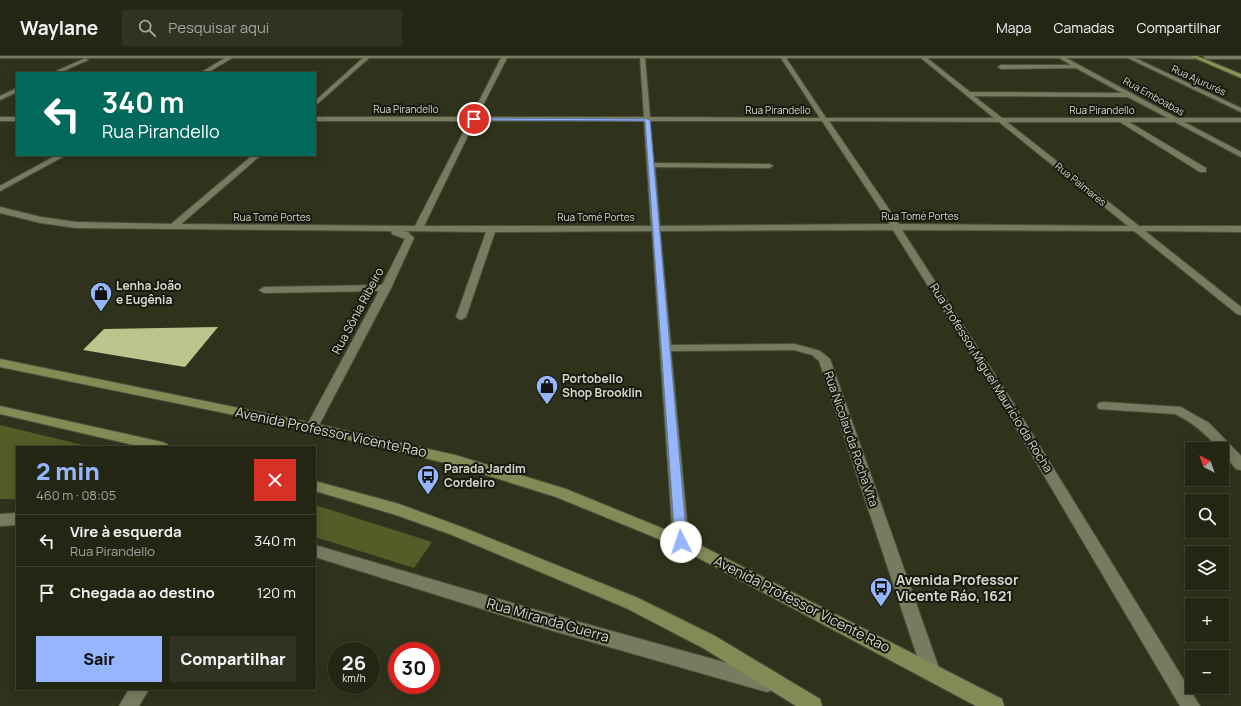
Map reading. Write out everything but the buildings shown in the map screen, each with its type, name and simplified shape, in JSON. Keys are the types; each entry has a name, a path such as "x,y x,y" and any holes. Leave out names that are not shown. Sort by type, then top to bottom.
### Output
{"highway":[{"path":"1193,56 1241,76"},
{"path":"1204,56 1241,72"}],"main road":[{"name":"Avenida Professor Vicente Rao","path":"0,363 312,428 454,460 561,493 681,542 931,671 995,706"},
{"path":"0,410 158,446"},
{"path":"316,486 399,510 457,531 632,603 709,642 813,706"}],"street":[{"path":"0,56 1193,56"},
{"path":"57,72 92,56"},
{"path":"205,72 232,56"},
{"path":"316,103 367,56"},
{"path":"418,229 505,56"},
{"path":"642,56 681,542"},
{"name":"Rua Professor Miguel Maurício da Rocha","path":"782,56 896,227 1009,406 1191,706"},
{"name":"Rua Palmares","path":"921,56 1241,312"},
{"name":"Rua Emboabas","path":"1058,56 1241,155"},
{"path":"1204,56 1241,57"},
{"name":"Rua Ajururés","path":"1127,57 1241,110"},
{"path":"1001,67 1079,67"},
{"path":"0,98 16,90"},
{"path":"968,94 1130,95"},
{"name":"Rua Pirandello","path":"316,118 647,120 1241,120"},
{"path":"0,119 16,119"},
{"path":"1122,120 1203,170"},
{"path":"1232,150 1241,150"},
{"path":"0,189 60,156"},
{"path":"173,227 256,156"},
{"path":"651,165 769,166"},
{"name":"Rua Tomé Portes","path":"0,210 41,220 76,225 173,227 418,229 896,227 1241,229"},
{"name":"Rua Sônia Ribeiro","path":"312,428 386,288 410,238 405,234 377,228"},
{"path":"461,317 491,229"},
{"path":"264,290 386,288"},
{"name":"Rua Nicolau da Rocha Vita","path":"665,348 795,347 816,353 824,360 931,671"},
{"path":"1103,406 1176,410 1186,413 1202,423 1241,465"},
{"path":"0,520 16,519"},
{"name":"Rua Miranda Guerra","path":"316,551 543,620 781,687"},
{"path":"128,706 139,690"}],"green space":[{"path":"0,425 87,446 16,446 16,499 0,499"},
{"path":"316,505 432,542 414,568 316,537"}],"place":[{"name":"Lenha João e Eugênia","path":"101,312"},
{"name":"Portobello Shop Brooklin","path":"547,406"},
{"name":"Parada Jardim Cordeiro","path":"428,496"},
{"name":"Avenida Professor Vicente Ráo, 1621","path":"881,608"}],"route":[{"path":"474,119 647,120 681,542"}]}
